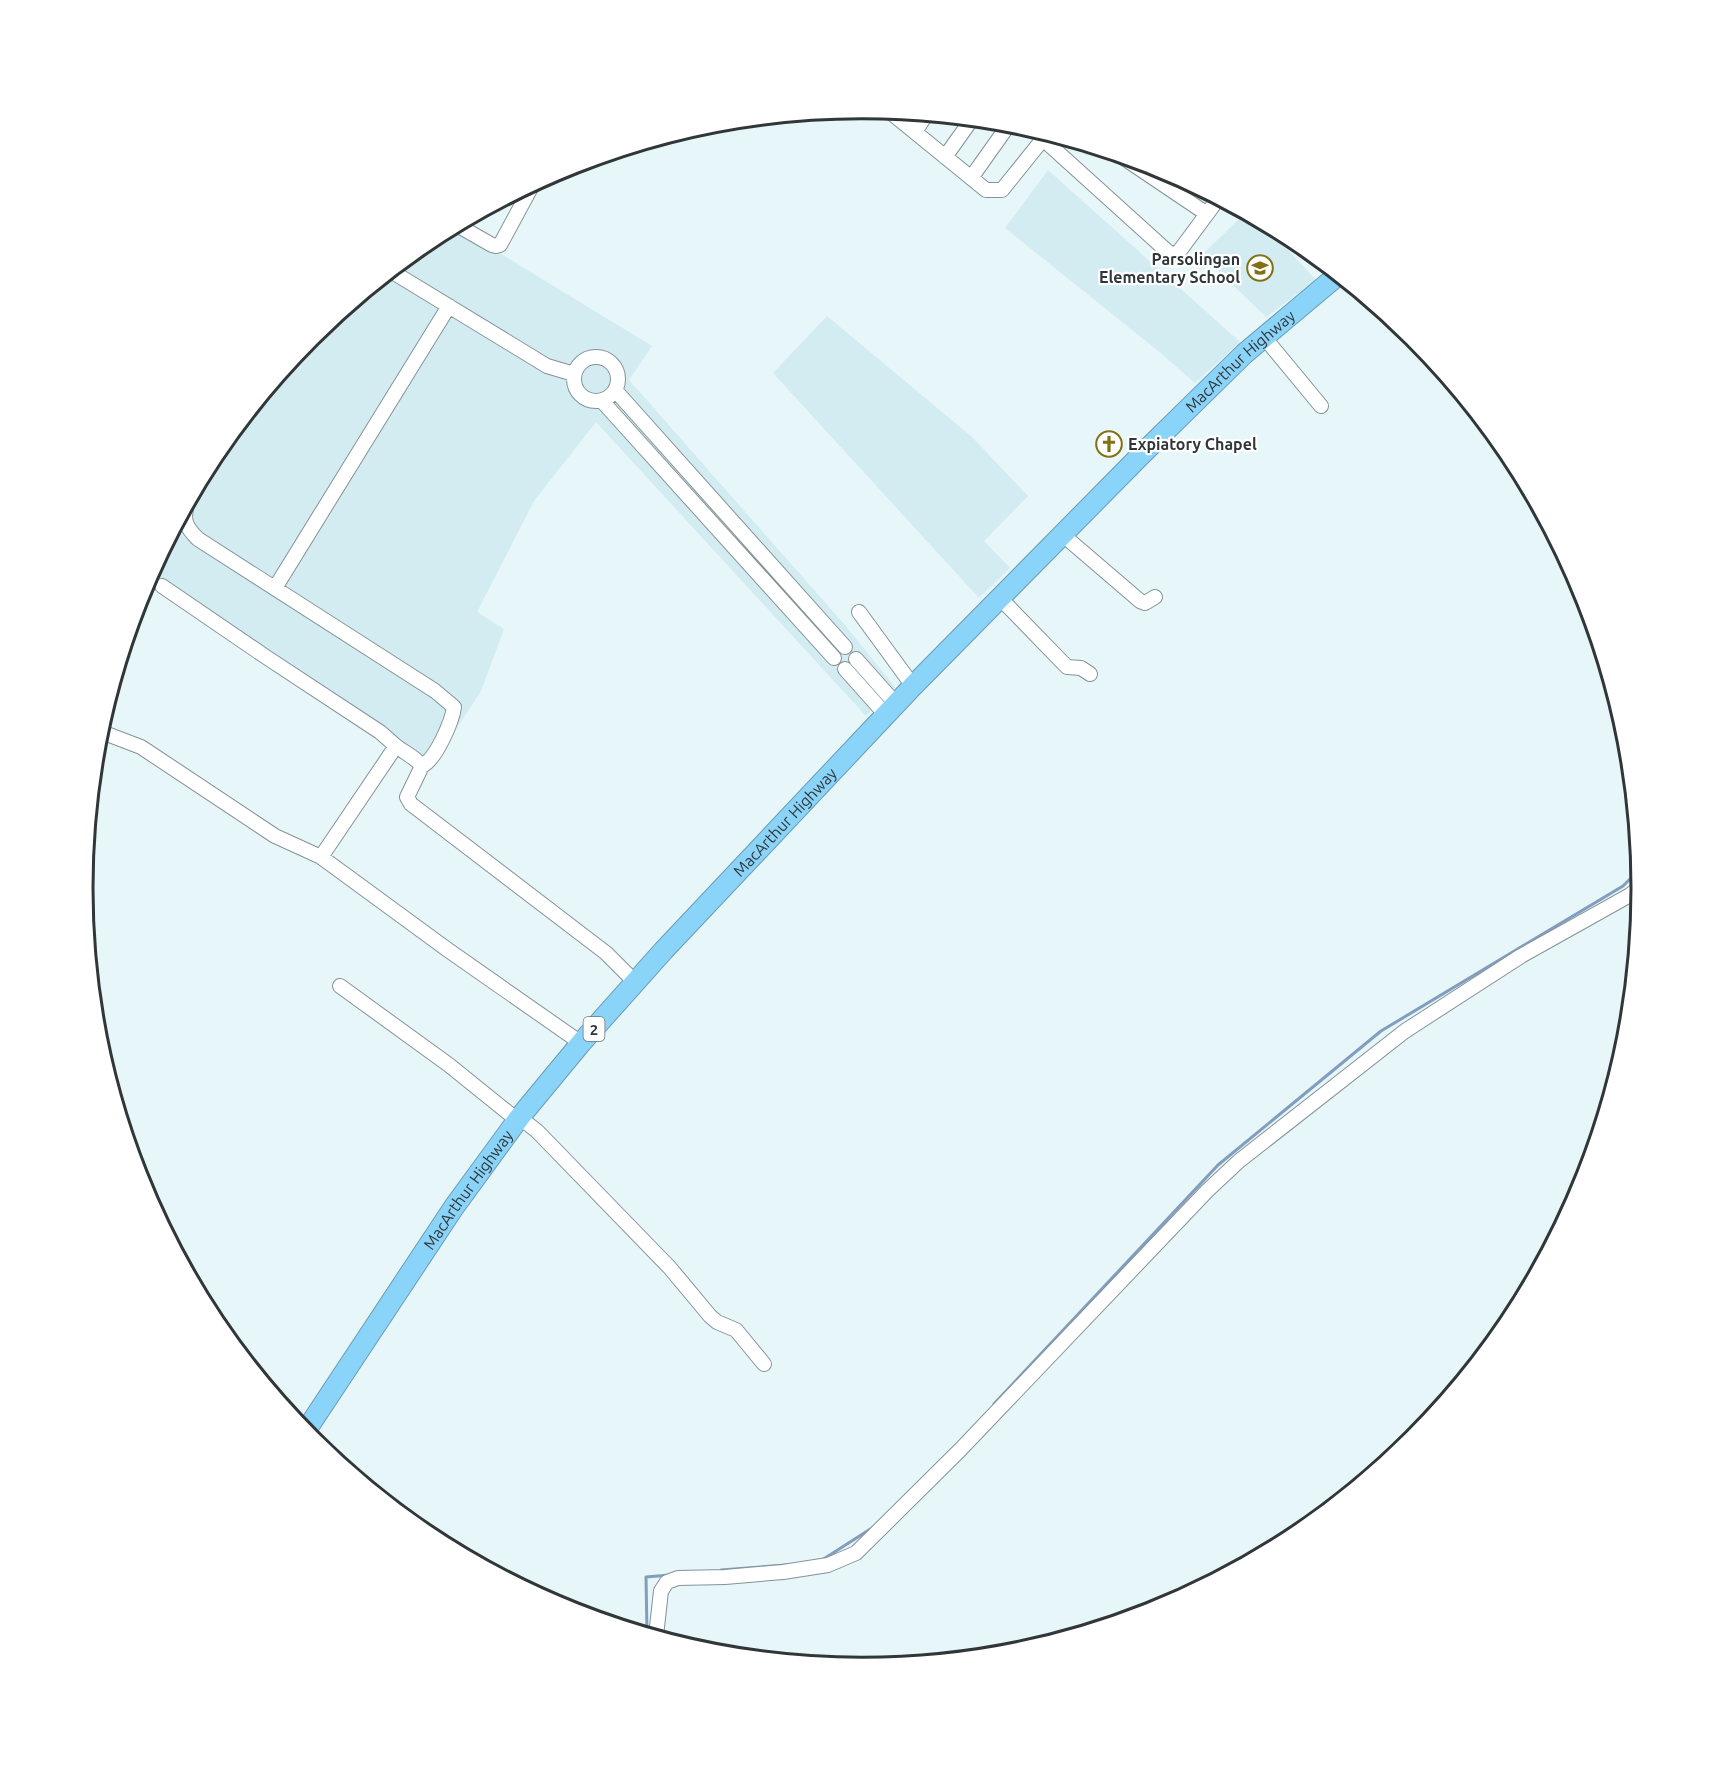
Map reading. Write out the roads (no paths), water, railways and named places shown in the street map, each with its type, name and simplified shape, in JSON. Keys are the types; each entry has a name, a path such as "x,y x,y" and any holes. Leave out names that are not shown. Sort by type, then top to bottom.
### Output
{"highway":[{"name":"MacArthur Highway","path":"310,1424 454,1207 519,1118 581,1042 688,924 913,686 1149,448 1264,337 1332,280"}],"street":[{"path":"901,121 986,190 1002,190 1041,141"},
{"path":"915,132 922,122"},
{"path":"945,157 967,127"},
{"path":"971,178 1003,133"},
{"path":"1053,143 1168,252 1173,254 1178,253 1214,204"},
{"path":"1150,176 1206,214"},
{"path":"465,230 492,245 500,245 526,196"},
{"path":"398,275 547,366 574,374"},
{"path":"275,588 449,306"},
{"path":"1264,337 1321,406"},
{"path":"599,357 610,362 617,372 618,384 615,390 612,395 602,401 590,401 580,395 574,385 574,374 578,366 587,359 599,357"},
{"path":"615,390 845,648"},
{"path":"602,401 834,658"},
{"path":"665,471 678,460"},
{"path":"720,531 732,520"},
{"path":"186,521 187,528 198,539 435,691 454,706 453,715 443,736 429,762 422,766 407,797 411,804 606,953 635,982"},
{"path":"1063,535 1140,601 1145,603 1155,597"},
{"path":"775,592 784,579"},
{"path":"162,586 380,732 404,752 417,759 422,766"},
{"path":"1000,598 1067,667 1080,668 1090,675"},
{"path":"859,612 913,686"},
{"path":"856,659 891,710"},
{"path":"845,669 891,710"},
{"path":"109,734 141,747 275,836 321,857 457,956 581,1042"},
{"path":"321,857 396,746"},
{"path":"657,1629 661,1591 669,1579 756,1575 802,1569 828,1565 856,1553 968,1442 1239,1161 1373,1055 1434,1011 1521,956 1631,894"},
{"path":"340,986 449,1065 512,1115 537,1131 670,1268 710,1316 717,1322 736,1330 764,1364"}],"waterway":[{"path":"994,1404 1218,1165 1381,1031 1623,886 1631,878"},
{"path":"822,1560 872,1528"},
{"path":"721,1570 786,1565"},
{"path":"647,1626 646,1577 670,1575"}],"place":[{"name":"Parsolingan Elementary School","path":"1260,268"},
{"name":"Expiatory Chapel","path":"1109,444"}]}
